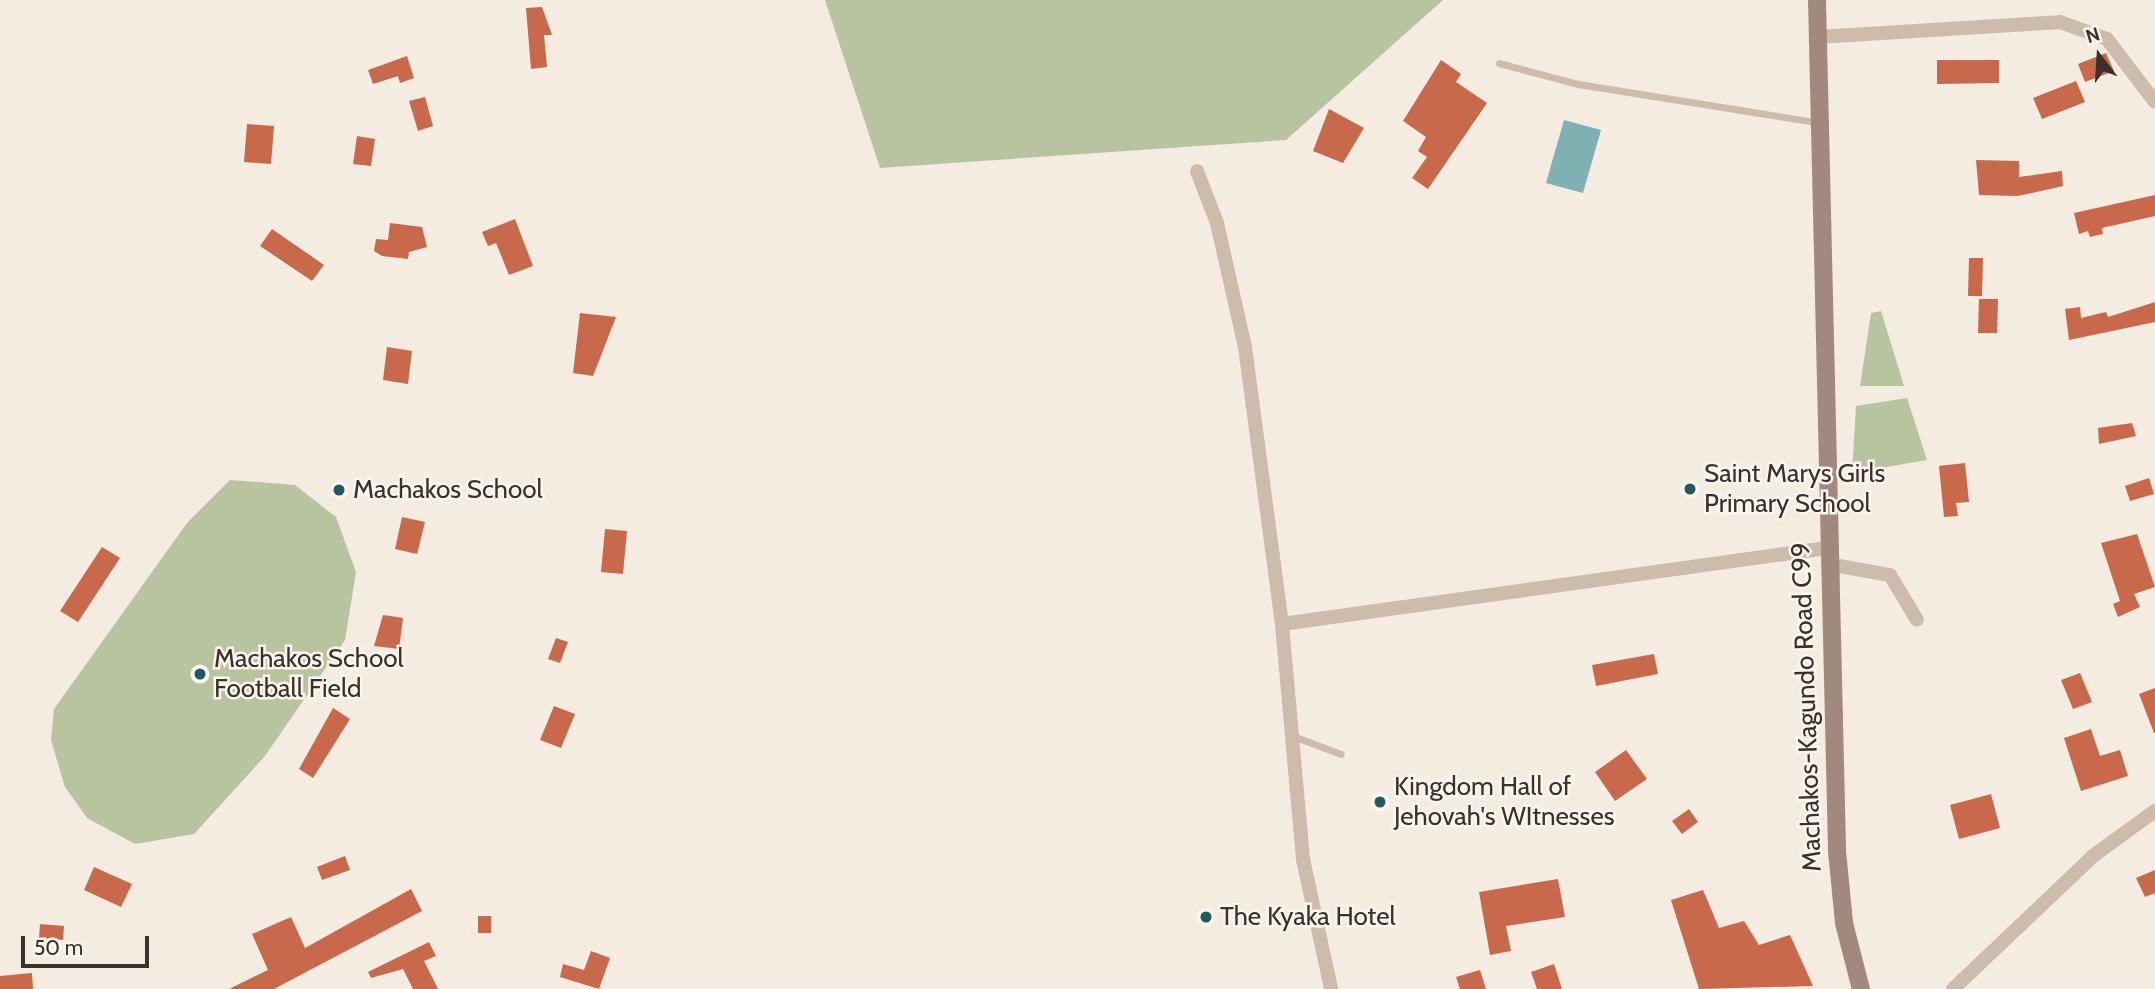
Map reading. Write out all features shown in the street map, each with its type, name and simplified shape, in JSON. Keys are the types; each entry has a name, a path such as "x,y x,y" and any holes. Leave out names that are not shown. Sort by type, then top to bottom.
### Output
{"main road":[{"name":"Machakos-Kagundo Road C99","path":"1817,0 1816,122 1837,851 1844,923 1861,989"}],"street":[{"path":"1817,37 2060,22 2107,39 2155,102"},
{"path":"1197,171 1217,223 1245,347 1282,624 1304,859 1331,989"},
{"path":"1282,624 1828,556 1890,575 1917,620"},
{"path":"1953,989 2093,856 2155,811"}],"lane":[{"path":"1499,63 1578,84 1816,122"},
{"path":"1292,736 1341,754"}],"green space":[{"path":"825,0 1443,0 1286,140 880,168"},
{"path":"1881,311 1904,386 1860,386 1871,313"},
{"path":"1907,398 1927,460 1852,473 1856,406"},
{"name":"Machakos School Football Field","path":"230,480 295,485 336,517 356,572 345,640 265,756 194,834 135,844 87,818 65,787 51,740 54,709 187,523"}],"water":[{"path":"1564,120 1601,130 1583,193 1546,183"}],"building":[{"path":"542,7 552,35 544,35 547,67 531,69 526,8"},
{"path":"2106,53 2114,71 2085,82 2078,64"},
{"path":"407,56 414,78 400,83 398,76 373,84 368,70"},
{"path":"1441,60 1461,74 1456,82 1487,103 1428,189 1412,178 1427,157 1418,151 1426,137 1403,121"},
{"path":"1937,60 1999,60 1999,83 1937,84"},
{"path":"2076,81 2085,102 2042,119 2033,98"},
{"path":"425,97 433,126 418,131 409,101"},
{"path":"1329,109 1364,128 1343,163 1313,151"},
{"path":"247,124 274,126 271,164 244,162"},
{"path":"357,136 375,139 371,166 353,164"},
{"path":"1976,160 2019,161 2019,177 2062,171 2063,186 2018,196 1979,195"},
{"path":"2155,195 2155,216 2102,228 2103,234 2090,237 2088,231 2079,234 2074,213"},
{"path":"515,219 533,266 509,275 496,243 488,246 482,232"},
{"path":"390,223 422,227 427,247 409,252 408,259 382,256 374,251 376,239 388,240"},
{"path":"272,229 324,265 312,281 260,246"},
{"path":"1969,258 1983,258 1982,296 1968,296"},
{"path":"1979,299 1998,299 1997,333 1978,333"},
{"path":"2155,302 2155,322 2069,340 2065,309 2080,307 2081,318 2106,312 2108,317"},
{"path":"580,313 616,317 593,376 573,373"},
{"path":"387,347 412,351 408,384 383,380"},
{"path":"2132,423 2136,436 2099,444 2098,428"},
{"path":"1965,463 1969,502 1956,503 1958,516 1944,517 1939,466"},
{"path":"2149,478 2154,494 2130,501 2125,486"},
{"path":"402,517 425,522 417,554 395,549"},
{"path":"605,529 627,531 623,574 601,572"},
{"path":"2137,534 2155,587 2134,594 2140,607 2118,617 2113,604 2120,601 2101,543"},
{"path":"102,547 120,558 78,622 60,611"},
{"path":"383,615 403,618 399,649 374,646"},
{"path":"556,638 568,642 560,663 548,659"},
{"path":"1654,654 1658,674 1596,686 1592,665"},
{"path":"2080,673 2092,702 2073,709 2061,680"},
{"path":"2155,688 2155,733 2154,733 2139,694"},
{"path":"554,706 575,714 561,748 540,740"},
{"path":"333,708 350,719 313,778 299,769"},
{"path":"2091,729 2100,756 2120,750 2128,776 2081,791 2064,738"},
{"path":"1626,750 1647,779 1615,801 1595,772"},
{"path":"1991,794 2000,828 1959,839 1950,805"},
{"path":"1689,809 1698,822 1682,834 1672,821"},
{"path":"345,856 350,870 322,880 317,867"},
{"path":"94,867 132,884 121,907 84,890"},
{"path":"2155,870 2155,893 2145,897 2136,878"},
{"path":"1558,879 1565,917 1506,926 1511,951 1490,955 1479,892"},
{"path":"411,889 422,911 274,989 229,989 268,970 252,934 291,917 305,948"},
{"path":"1703,890 1719,928 1744,921 1759,945 1790,935 1813,986 1699,989 1671,900"},
{"path":"478,916 491,916 491,933 478,933"},
{"path":"40,924 64,926 63,940 39,938"},
{"path":"429,942 436,956 424,961 438,989 413,989 403,969 371,978 368,972"},
{"path":"591,951 610,958 599,989 560,977 563,964 584,970"},
{"path":"1554,964 1562,989 1537,989 1531,972"},
{"path":"1480,970 1486,989 1460,989 1456,977"},
{"path":"32,973 33,989 0,989 0,976"}],"place":[{"name":"Saint Marys Girls Primary School","path":"1690,489"},
{"name":"Machakos School","path":"339,490"},
{"name":"Machakos School Football Field","path":"200,674"},
{"name":"Kingdom Hall of Jehovah's WItnesses","path":"1380,802"},
{"name":"The Kyaka Hotel","path":"1206,917"}]}
